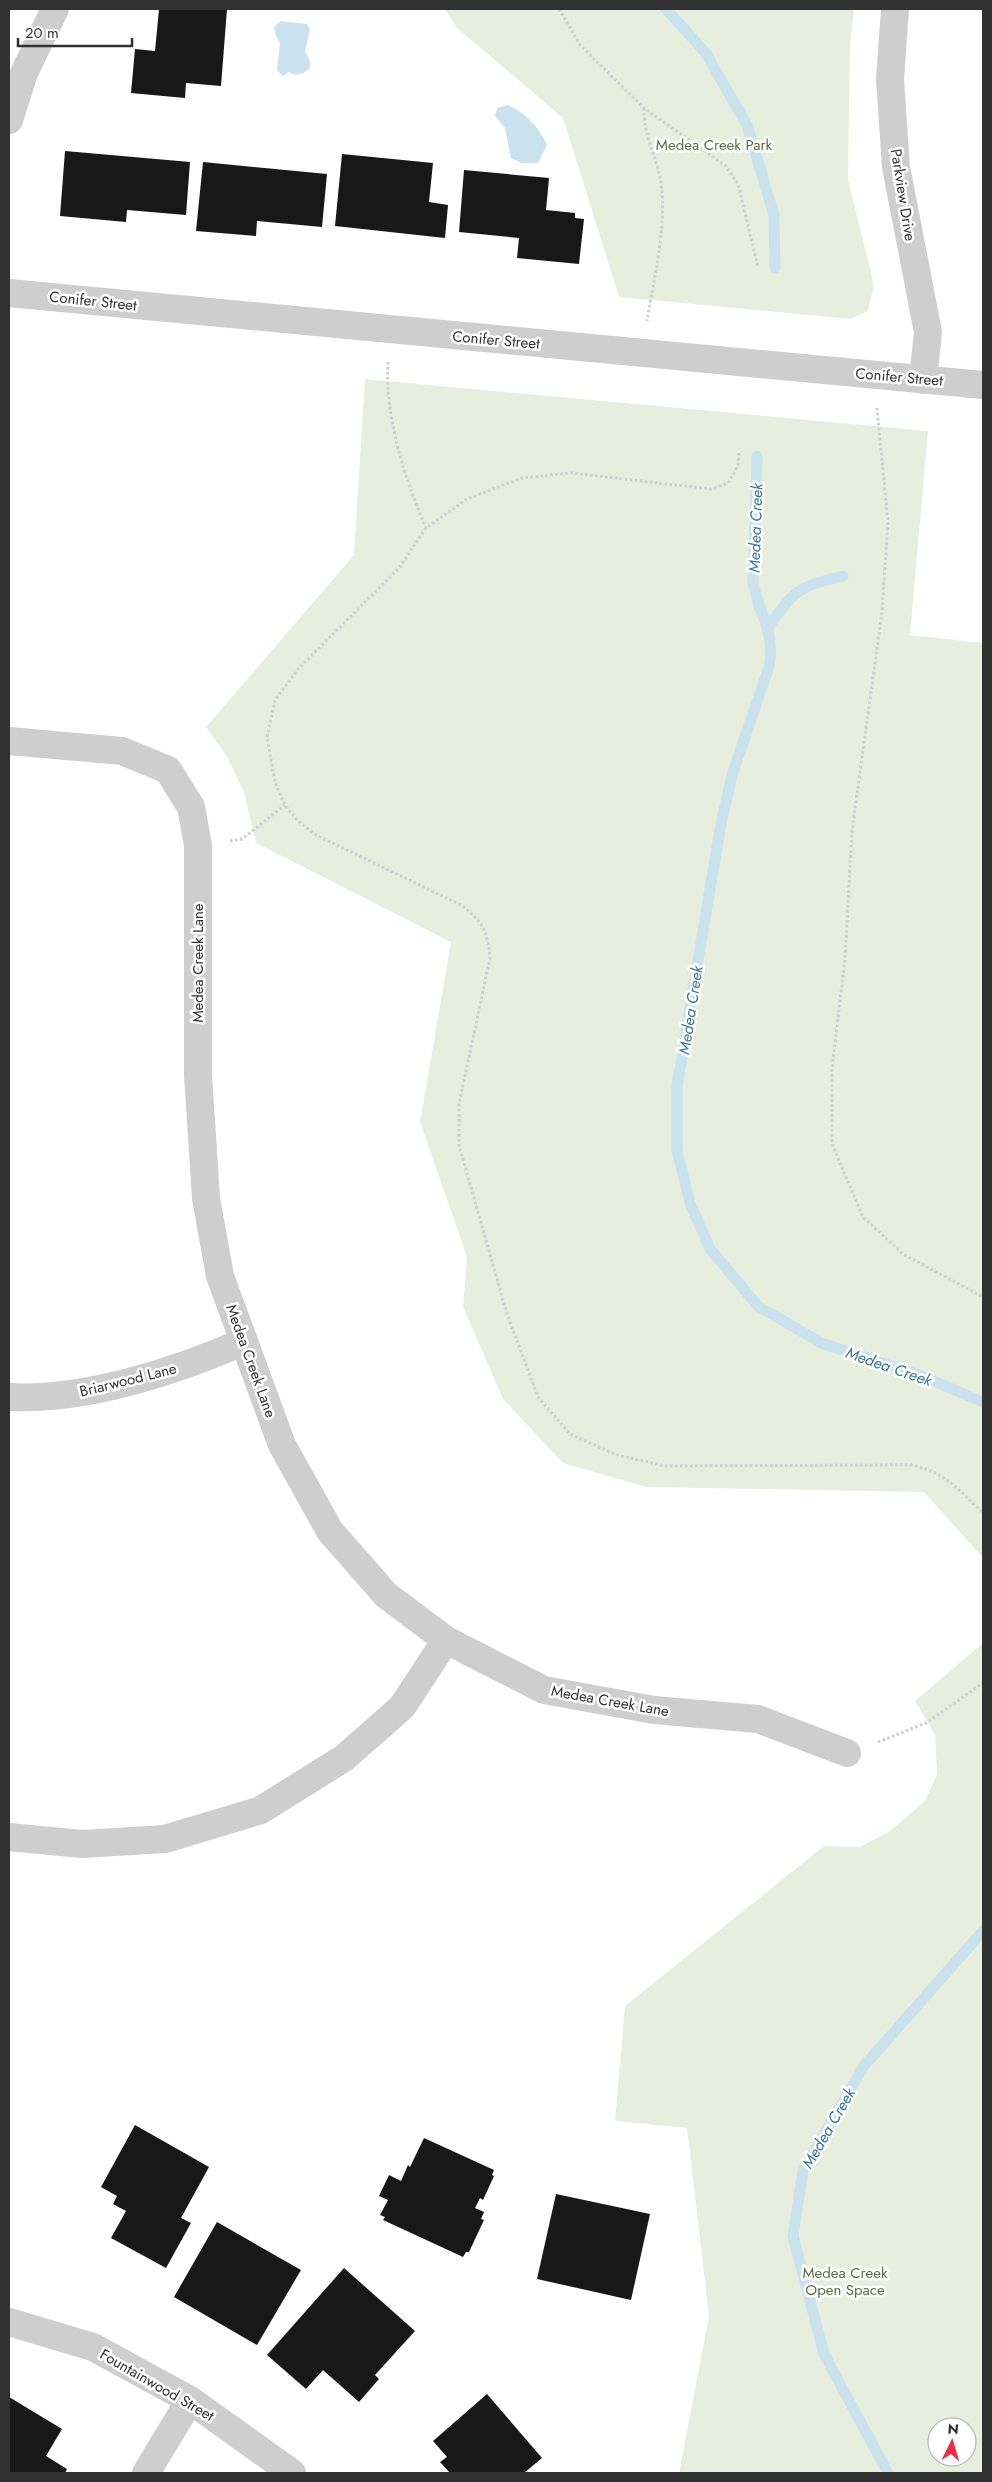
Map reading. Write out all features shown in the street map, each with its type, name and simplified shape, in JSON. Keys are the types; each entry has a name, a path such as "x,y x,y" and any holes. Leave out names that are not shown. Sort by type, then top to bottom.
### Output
{"street":[{"path":"9,120 24,73 55,9"},
{"name":"Parkview Drive","path":"895,9 890,79 896,167 928,332 924,380"},
{"name":"Conifer Street","path":"9,293 983,385"},
{"name":"Medea Creek Lane","path":"9,741 122,750 168,770 191,807 198,845 198,1075 206,1198 220,1276 282,1444 330,1531 386,1595 446,1640 544,1690 654,1710 758,1719 847,1753"},
{"name":"Briarwood Lane","path":"9,1397 79,1394 198,1362 243,1342"},
{"path":"9,1838 82,1844 165,1839 261,1810 344,1758 402,1707 446,1640"},
{"name":"Fountainwood Street","path":"9,2322 93,2347 190,2400 292,2473"},
{"path":"146,2473 190,2400"}],"path":[{"path":"559,9 580,45 644,108 726,166 738,184 758,267"},
{"path":"643,354 662,215 660,182 644,124 644,108"},
{"path":"390,330 387,378 397,448 409,488 426,528"},
{"path":"881,375 877,414 888,522 882,612 852,830 845,959 832,1069 832,1144 863,1216 903,1254 983,1297"},
{"path":"738,453 738,466 728,484 711,489 571,473 522,478 467,499 426,528 399,568 299,668 275,700 267,737 275,782 285,805 296,820 316,835 461,905 478,918 488,938 490,958 459,1104 459,1145 506,1312 538,1397 570,1434 617,1456 665,1466 911,1465 929,1468 946,1479 983,1513"},
{"path":"198,845 242,839 285,805"},
{"path":"847,1753 926,1723 983,1683"}],"green space":[{"name":"Medea Creek Park","path":"445,9 854,9 850,47 848,179 874,285 868,311 850,319 619,297 563,118 457,28"},
{"path":"365,379 928,431 910,635 983,643 983,1558 924,1492 646,1487 563,1463 503,1399 463,1307 467,1257 420,1122 451,942 256,843 244,792 227,757 206,727 354,555"},
{"name":"Medea Creek Open Space","path":"983,1643 983,2473 679,2473 709,2316 687,2128 615,2121 625,2006 824,1846 860,1847 890,1831 925,1801 937,1774 935,1735 915,1701"}],"water":[{"path":"281,21 307,24 310,30 305,51 310,61 310,68 297,75 289,72 283,76 277,70 280,43 274,27"},
{"path":"507,105 525,116 544,139 547,145 538,163 521,163 511,158 505,128 495,116 497,108"}],"building":[{"path":"159,9 227,9 221,86 186,83 185,98 131,93 135,49 155,51"},
{"path":"65,151 190,162 186,215 127,210 126,222 60,216"},
{"path":"342,154 433,163 429,202 448,205 445,238 335,226"},
{"path":"203,162 327,174 322,227 257,221 256,236 196,231"},
{"path":"464,170 549,178 546,210 575,213 575,218 584,219 579,264 517,258 519,238 459,232"},
{"path":"135,2125 209,2167 181,2218 191,2223 166,2268 111,2238 126,2211 113,2204 117,2196 101,2187"},
{"path":"424,2138 494,2170 492,2175 494,2176 483,2200 480,2198 475,2208 484,2212 481,2219 484,2220 469,2252 466,2252 463,2257 383,2220 385,2217 380,2215 388,2200 379,2196 389,2175 401,2181"},
{"path":"556,2194 650,2214 631,2300 537,2279"},
{"path":"217,2222 301,2270 257,2345 174,2297"},
{"path":"344,2268 415,2331 375,2375 379,2379 359,2402 323,2370 306,2389 267,2355"},
{"path":"487,2394 542,2458 524,2473 450,2473 440,2462 447,2457 433,2441"},
{"path":"9,2397 62,2429 46,2456 67,2469 65,2473 9,2473"}],"waterway":[{"name":"Medea Creek","path":"666,9 705,52 747,125 774,215 775,268"},
{"name":"Medea Creek","path":"757,456 753,581 768,633 771,654 769,667 732,775 720,829 677,1086 677,1151 690,1203 710,1249 758,1306 821,1343 919,1375 983,1402"},
{"path":"768,628 784,606 798,592 817,583 843,576"},
{"name":"Medea Creek","path":"888,2473 824,2354 793,2236 803,2170 864,2066 983,1931"}]}
